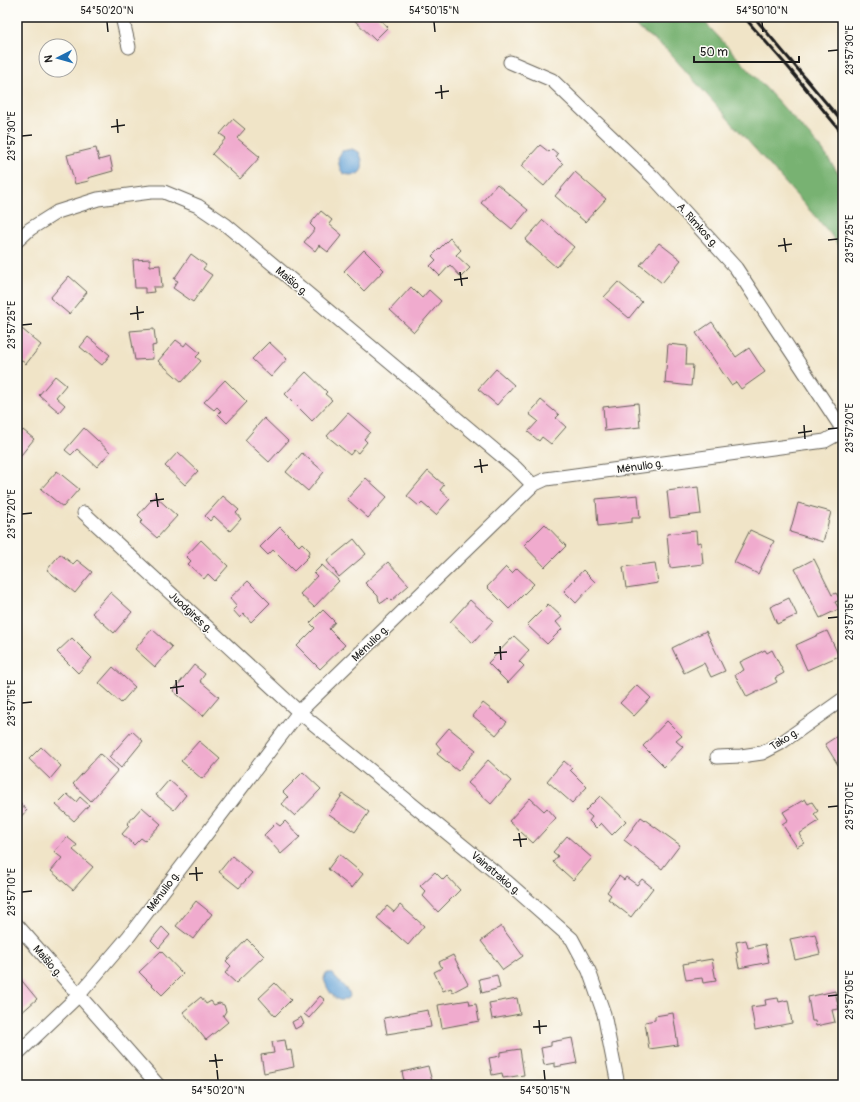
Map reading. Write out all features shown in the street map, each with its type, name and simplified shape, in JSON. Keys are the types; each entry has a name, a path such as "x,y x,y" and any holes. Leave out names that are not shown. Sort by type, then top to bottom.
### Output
{"street":[{"path":"122,17 129,47"},
{"name":"A. Rimkos g.","path":"510,62 552,80 654,178 736,268 843,431"},
{"name":"Maišio g.","path":"17,241 30,229 57,212 98,199 151,192 164,192 198,206 226,225 504,458 533,485"},
{"name":"Mėnulio g.","path":"17,1054 78,996 129,936 299,712 533,485 546,479 826,441 843,431"},
{"name":"Juodgirės g.","path":"84,513 299,712"},
{"name":"Tako g.","path":"717,757 762,753 781,743 843,699"},
{"name":"Vainatrakio g.","path":"299,712 506,880 572,939 589,971 604,1014 618,1085"},
{"name":"Maišio g.","path":"17,925 158,1085"}],"green space":[{"path":"624,17 700,17 821,148 843,180 843,252 829,232 667,50"}],"water":[{"path":"352,149 359,152 362,159 362,169 357,174 348,175 344,174 339,166 338,158 342,151"},
{"path":"331,973 349,992 350,996 341,1000 333,996 324,979 325,975"}],"building":[{"path":"351,17 377,17 388,27 375,40"},
{"path":"233,119 245,129 237,138 260,157 240,179 212,154 226,138 220,134"},
{"path":"540,145 549,152 552,149 558,154 556,157 563,164 544,186 521,166"},
{"path":"96,148 99,160 110,157 113,171 88,178 89,181 75,184 67,155"},
{"path":"575,172 606,199 585,222 555,196"},
{"path":"497,184 528,210 512,229 481,203"},
{"path":"321,211 332,220 329,224 342,235 328,252 319,245 315,251 304,242 315,229 310,224"},
{"path":"543,220 574,247 556,267 525,240"},
{"path":"450,238 461,250 456,255 470,268 461,277 450,265 440,276 430,266 436,260 432,256"},
{"path":"659,243 681,260 662,283 640,265"},
{"path":"364,250 384,270 364,291 344,271"},
{"path":"191,254 206,265 203,269 212,275 193,302 173,288 178,281 174,279"},
{"path":"150,259 150,266 160,265 162,287 153,287 154,292 145,293 145,288 135,288 133,260"},
{"path":"69,276 87,292 69,314 50,298"},
{"path":"618,282 642,302 629,318 604,297"},
{"path":"411,287 422,298 429,290 441,301 414,332 390,310"},
{"path":"712,322 736,357 749,348 765,372 741,389 736,382 731,385 696,333"},
{"path":"22,329 41,345 26,364 17,357 17,336"},
{"path":"154,329 156,345 152,346 153,359 135,360 130,331"},
{"path":"88,337 110,355 102,365 80,347"},
{"path":"176,340 184,346 187,342 200,353 196,357 201,361 182,382 158,361"},
{"path":"269,342 287,359 271,377 252,359"},
{"path":"668,344 687,346 686,365 693,365 691,386 665,383"},
{"path":"496,369 514,385 497,405 478,389"},
{"path":"306,372 327,392 325,394 332,400 312,421 285,394"},
{"path":"55,376 66,385 56,397 65,405 59,412 39,395"},
{"path":"225,380 247,402 227,423 218,414 221,411 217,407 214,410 204,402"},
{"path":"541,400 559,415 556,418 566,427 551,444 542,437 539,441 528,432 538,421 529,414"},
{"path":"638,403 640,427 605,431 603,407"},
{"path":"348,413 370,432 364,439 367,442 358,453 354,450 350,455 327,436"},
{"path":"264,418 288,441 269,462 245,440"},
{"path":"84,428 110,452 97,467 77,449 71,455 65,450"},
{"path":"23,430 34,439 17,460 17,438"},
{"path":"178,452 198,471 185,485 165,466"},
{"path":"302,453 324,472 308,491 286,472"},
{"path":"57,471 79,489 63,507 41,489"},
{"path":"428,471 444,485 440,490 450,499 436,515 422,503 419,506 407,496"},
{"path":"366,478 387,497 368,518 347,499"},
{"path":"698,487 701,514 670,518 667,491"},
{"path":"638,495 640,518 632,518 632,522 598,526 596,499"},
{"path":"155,496 177,516 157,538 140,523 143,520 138,515"},
{"path":"223,496 239,510 236,513 241,519 230,531 214,516 210,521 205,516"},
{"path":"798,503 831,512 823,542 790,532"},
{"path":"545,524 566,546 545,567 524,545"},
{"path":"280,527 299,546 302,543 310,551 307,555 309,556 294,571 273,550 268,555 260,547"},
{"path":"750,530 774,541 758,574 734,562"},
{"path":"696,531 697,543 701,542 703,564 670,568 667,534"},
{"path":"354,539 366,554 339,577 327,561"},
{"path":"201,540 228,566 215,581 208,574 204,579 188,564 191,561 186,556"},
{"path":"60,554 73,564 77,560 92,572 75,593 47,570"},
{"path":"814,559 832,595 836,593 840,600 835,602 839,609 820,618 795,569"},
{"path":"388,562 409,585 391,601 388,598 381,603 378,596 365,583"},
{"path":"655,563 658,583 626,588 623,567"},
{"path":"322,565 339,581 314,607 300,594 317,576 314,573"},
{"path":"506,567 512,573 517,568 534,584 509,609 487,587"},
{"path":"583,570 595,582 576,603 564,591"},
{"path":"248,581 270,603 251,622 244,614 240,618 233,610 237,606 230,598"},
{"path":"110,592 132,612 114,633 92,613"},
{"path":"789,598 797,615 777,624 770,607"},
{"path":"470,600 493,621 473,643 450,622"},
{"path":"548,604 562,617 556,622 562,629 547,644 527,625"},
{"path":"323,610 335,622 329,629 345,645 320,669 297,646 315,628 310,623"},
{"path":"152,629 172,647 155,667 135,649"},
{"path":"706,631 725,671 711,677 704,663 684,673 672,648"},
{"path":"827,631 839,656 807,670 796,645"},
{"path":"514,636 529,650 519,661 524,666 508,683 488,663"},
{"path":"72,638 92,658 78,673 57,652"},
{"path":"765,650 767,653 772,650 784,673 775,678 777,682 747,697 735,675 744,670 740,662"},
{"path":"194,665 205,674 200,681 219,697 203,716 173,691"},
{"path":"113,667 135,687 121,703 99,683"},
{"path":"637,685 651,698 634,716 620,703"},
{"path":"483,703 507,722 496,735 473,716"},
{"path":"667,721 682,736 676,741 683,747 664,767 643,746"},
{"path":"449,728 476,750 458,771 437,754 441,749 436,743"},
{"path":"132,731 143,741 121,768 109,757"},
{"path":"839,735 843,741 843,773 825,744"},
{"path":"199,741 220,759 202,779 181,761"},
{"path":"41,747 61,766 50,779 29,759"},
{"path":"100,754 118,770 91,801 73,784"},
{"path":"488,760 511,781 491,804 468,783"},
{"path":"564,761 572,768 570,770 587,787 572,803 547,781"},
{"path":"303,772 321,789 295,816 282,804 288,797 283,792"},
{"path":"169,780 186,795 174,810 156,795"},
{"path":"67,794 76,802 80,797 89,805 74,821 56,805"},
{"path":"343,794 369,812 355,832 329,814"},
{"path":"600,796 626,821 612,835 601,823 596,828 589,821 592,817 585,811"},
{"path":"530,798 544,811 547,808 556,818 533,843 509,821"},
{"path":"805,799 808,804 812,802 818,811 814,814 819,821 799,834 804,843 797,847 782,824 788,820 783,812"},
{"path":"17,801 27,810 17,821"},
{"path":"142,807 161,824 145,841 141,838 134,845 122,834 129,826 127,824"},
{"path":"641,817 680,845 662,869 624,840"},
{"path":"285,821 300,837 281,854 264,835 276,823 280,826"},
{"path":"567,836 592,858 573,880 553,862 558,856 553,852"},
{"path":"67,837 77,845 73,850 93,867 73,890 51,871 62,858 54,852"},
{"path":"339,854 363,874 352,888 328,869"},
{"path":"232,856 252,873 239,888 219,872"},
{"path":"435,872 443,880 447,876 460,890 438,912 423,896 426,892 420,886"},
{"path":"619,876 624,880 626,877 637,885 642,879 653,888 631,917 608,899 611,895 607,892"},
{"path":"196,901 212,914 193,939 176,926"},
{"path":"400,905 424,926 408,945 377,918 387,906 394,912"},
{"path":"501,926 523,956 503,970 481,941"},
{"path":"162,927 170,935 159,948 151,940"},
{"path":"815,934 820,954 795,960 790,939"},
{"path":"247,939 264,956 236,983 225,973 231,966 226,961"},
{"path":"746,940 748,948 765,944 769,962 739,968 736,942"},
{"path":"161,951 183,974 162,995 139,972"},
{"path":"453,955 468,984 453,992 451,988 443,991 434,972 442,968 439,962"},
{"path":"712,959 716,981 703,983 702,978 686,980 683,964"},
{"path":"497,975 500,988 482,993 479,979"},
{"path":"18,976 37,999 20,1014 17,1011"},
{"path":"275,983 291,1000 275,1016 259,998"},
{"path":"835,991 839,1009 832,1010 835,1022 816,1026 815,1021 812,1021 808,997"},
{"path":"320,996 325,1000 309,1018 304,1014"},
{"path":"201,997 206,1004 211,1001 214,1005 219,1003 224,1005 226,1011 223,1016 228,1022 206,1040 183,1012"},
{"path":"517,998 520,1014 492,1019 489,1003"},
{"path":"778,998 779,1002 788,1000 792,1023 755,1030 751,1007 766,1005 765,1000"},
{"path":"469,1000 470,1005 476,1004 479,1021 442,1028 438,1005"},
{"path":"428,1010 431,1027 387,1034 384,1018"},
{"path":"673,1013 678,1045 649,1049 645,1022 655,1020 655,1016"},
{"path":"301,1017 304,1024 295,1029 292,1022"},
{"path":"572,1038 577,1063 555,1067 555,1063 544,1065 541,1048 551,1046 551,1042"},
{"path":"285,1040 287,1051 291,1050 294,1067 264,1073 261,1055 274,1053 272,1042"},
{"path":"520,1049 524,1075 503,1078 502,1073 492,1075 489,1058 500,1056 500,1052"},
{"path":"428,1066 433,1085 405,1085 402,1072"}],"railway":[{"path":"744,17 788,67 843,134"},
{"path":"754,17 843,123"}]}
